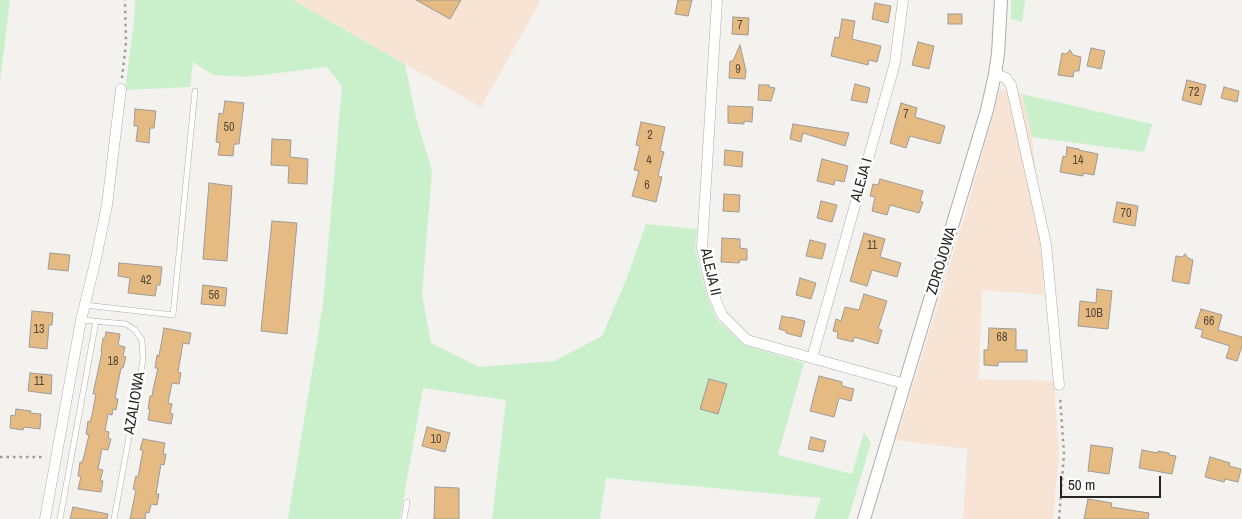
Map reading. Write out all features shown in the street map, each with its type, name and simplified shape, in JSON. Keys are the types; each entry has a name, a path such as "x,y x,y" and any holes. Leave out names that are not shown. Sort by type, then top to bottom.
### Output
{"street":[{"name":"ALEJA II","path":"717,0 702,248 712,291 722,315 747,340 905,384"},
{"name":"ALEJA I","path":"812,358 895,63 903,0"},
{"name":"ZDROJOWA","path":"864,519 987,110 995,74 1000,35 1001,0"},
{"path":"995,74 1006,78 1011,85 1046,244 1059,385"},
{"path":"45,519 81,320 107,205 121,89"}],"lane":[{"path":"85,305 173,315 194,91"},
{"name":"AZALIOWA","path":"81,320 126,324 135,330 142,340 141,369 114,519"},
{"path":"60,519 96,322"},
{"path":"404,519 407,502"}],"path":[{"path":"121,89 126,43 125,0"},
{"path":"1059,385 1064,454 1059,519"},
{"path":"0,457 57,457"}],"shaded area":[{"path":"293,0 541,0 481,107"},
{"path":"1000,89 1022,94 1032,137 1041,215 1044,295 982,290 979,379 1054,381 1059,455 1053,519 963,519 967,449 896,440 967,208"}],"green space":[{"path":"0,0 10,0 0,82"},
{"path":"135,0 293,0 405,64 416,117 432,171 422,295 431,343 479,367 554,361 602,336 626,280 646,224 697,229 695,249 706,293 717,320 744,345 804,363 778,455 852,474 864,432 871,443 848,519 814,519 821,498 606,478 600,519 492,519 506,400 423,388 400,519 288,519 323,304 342,86 327,67 247,77 213,75 193,62 190,87 125,90"},
{"path":"1011,0 1025,0 1022,22 1011,19"},
{"path":"1022,94 1152,124 1144,152 1032,137"}],"building":[{"path":"416,0 461,0 450,19"},
{"path":"678,0 692,0 688,16 675,14"},
{"path":"875,3 891,6 888,23 872,19"},
{"path":"948,14 962,14 962,24 948,24"},
{"path":"733,17 749,18 748,35 732,34"},
{"path":"842,19 855,21 852,39 881,46 877,62 869,60 868,65 831,56 835,37 839,38"},
{"path":"918,42 934,46 929,69 912,65"},
{"path":"740,45 746,71 745,79 729,78 730,61 733,61"},
{"path":"1091,48 1105,51 1101,69 1087,66"},
{"path":"1070,50 1073,55 1081,57 1079,71 1074,71 1073,77 1058,75 1062,53 1066,54"},
{"path":"1187,80 1206,85 1201,105 1182,100"},
{"path":"855,84 870,88 867,103 851,100"},
{"path":"759,85 769,85 769,87 775,88 771,101 758,100"},
{"path":"1224,87 1239,91 1237,102 1221,98"},
{"path":"225,101 244,103 239,144 234,144 233,156 218,155 220,143 216,142 219,113 223,114"},
{"path":"901,103 917,108 915,117 945,126 940,144 910,136 906,148 890,143"},
{"path":"728,106 753,107 752,122 744,121 744,124 728,123"},
{"path":"135,109 156,111 154,128 150,128 149,143 136,141 138,126 134,126"},
{"path":"641,122 665,127 660,151 664,152 658,176 662,177 656,202 632,196 639,171 634,170 640,146 636,145"},
{"path":"793,124 849,133 845,146 803,133 801,142 790,139"},
{"path":"272,139 291,140 290,157 308,159 307,184 288,183 289,166 271,165"},
{"path":"1067,147 1098,154 1094,175 1083,173 1083,176 1060,172 1063,156 1066,157"},
{"path":"725,150 743,152 742,167 724,165"},
{"path":"822,159 848,166 844,182 835,180 834,185 817,181"},
{"path":"880,179 923,191 920,201 923,202 919,213 890,205 887,215 872,211 875,197 870,196 873,184 878,185"},
{"path":"209,183 232,186 227,261 203,259"},
{"path":"724,194 740,195 739,212 723,211"},
{"path":"821,201 837,205 832,222 817,218"},
{"path":"1117,202 1138,206 1135,226 1113,222"},
{"path":"272,221 297,223 287,334 261,331"},
{"path":"864,233 885,239 880,257 901,263 897,277 872,270 867,286 850,281"},
{"path":"722,238 740,239 740,248 747,249 747,260 740,260 739,263 721,262"},
{"path":"810,240 826,244 822,259 806,256"},
{"path":"50,253 70,255 68,271 48,269"},
{"path":"1185,254 1193,260 1189,284 1172,281 1176,256 1182,257"},
{"path":"119,263 162,267 160,285 157,285 155,296 128,293 130,278 118,276"},
{"path":"800,278 816,283 811,299 796,295"},
{"path":"203,285 227,288 225,306 201,304"},
{"path":"1097,289 1112,291 1108,329 1078,326 1080,301 1096,303"},
{"path":"864,294 887,301 878,329 882,330 878,344 854,337 853,342 837,338 838,332 833,331 836,319 841,321 845,307 859,310"},
{"path":"1201,309 1222,315 1218,330 1242,337 1242,346 1237,361 1226,358 1230,346 1201,337 1203,330 1195,328"},
{"path":"32,311 53,313 52,325 49,325 47,349 29,347"},
{"path":"782,316 805,321 801,337 779,329"},
{"path":"164,328 191,333 189,344 183,343 178,372 181,373 179,384 172,383 168,403 172,404 170,413 173,414 171,424 148,420 150,396 152,396 158,368 155,368 157,355 159,356"},
{"path":"989,328 1016,329 1016,350 1027,350 1027,362 998,362 998,366 984,365 984,350 988,350"},
{"path":"106,332 120,334 118,345 125,347 123,356 126,357 123,368 121,368 115,398 118,399 116,410 113,409 112,415 108,414 105,431 109,432 108,438 111,439 108,450 102,449 98,469 103,470 100,481 103,481 101,492 78,489 81,477 78,476 80,462 82,463 89,435 86,434 88,421 90,422 92,415 96,394 93,394 103,338 105,338"},
{"path":"30,373 52,375 51,394 28,391"},
{"path":"819,376 842,382 842,386 854,389 851,401 839,398 834,417 810,411"},
{"path":"709,379 727,384 718,414 700,409"},
{"path":"16,409 41,414 40,429 24,427 23,430 10,428 11,415 15,416"},
{"path":"427,427 450,433 445,452 422,446"},
{"path":"811,437 826,441 823,452 808,449"},
{"path":"143,439 165,443 163,454 166,454 164,465 161,464 156,494 159,494 157,505 151,504 149,513 146,512 145,519 130,519 136,490 133,489 136,476 138,477 143,450 140,450"},
{"path":"1091,445 1113,448 1109,474 1088,471"},
{"path":"1142,450 1158,453 1158,451 1176,456 1172,474 1139,468"},
{"path":"1210,457 1230,463 1229,466 1241,469 1238,482 1225,479 1224,482 1205,477"},
{"path":"435,487 459,488 459,519 434,519"},
{"path":"1088,499 1112,503 1111,507 1149,513 1148,519 1084,519"},
{"path":"73,507 108,514 107,519 70,519"}]}
